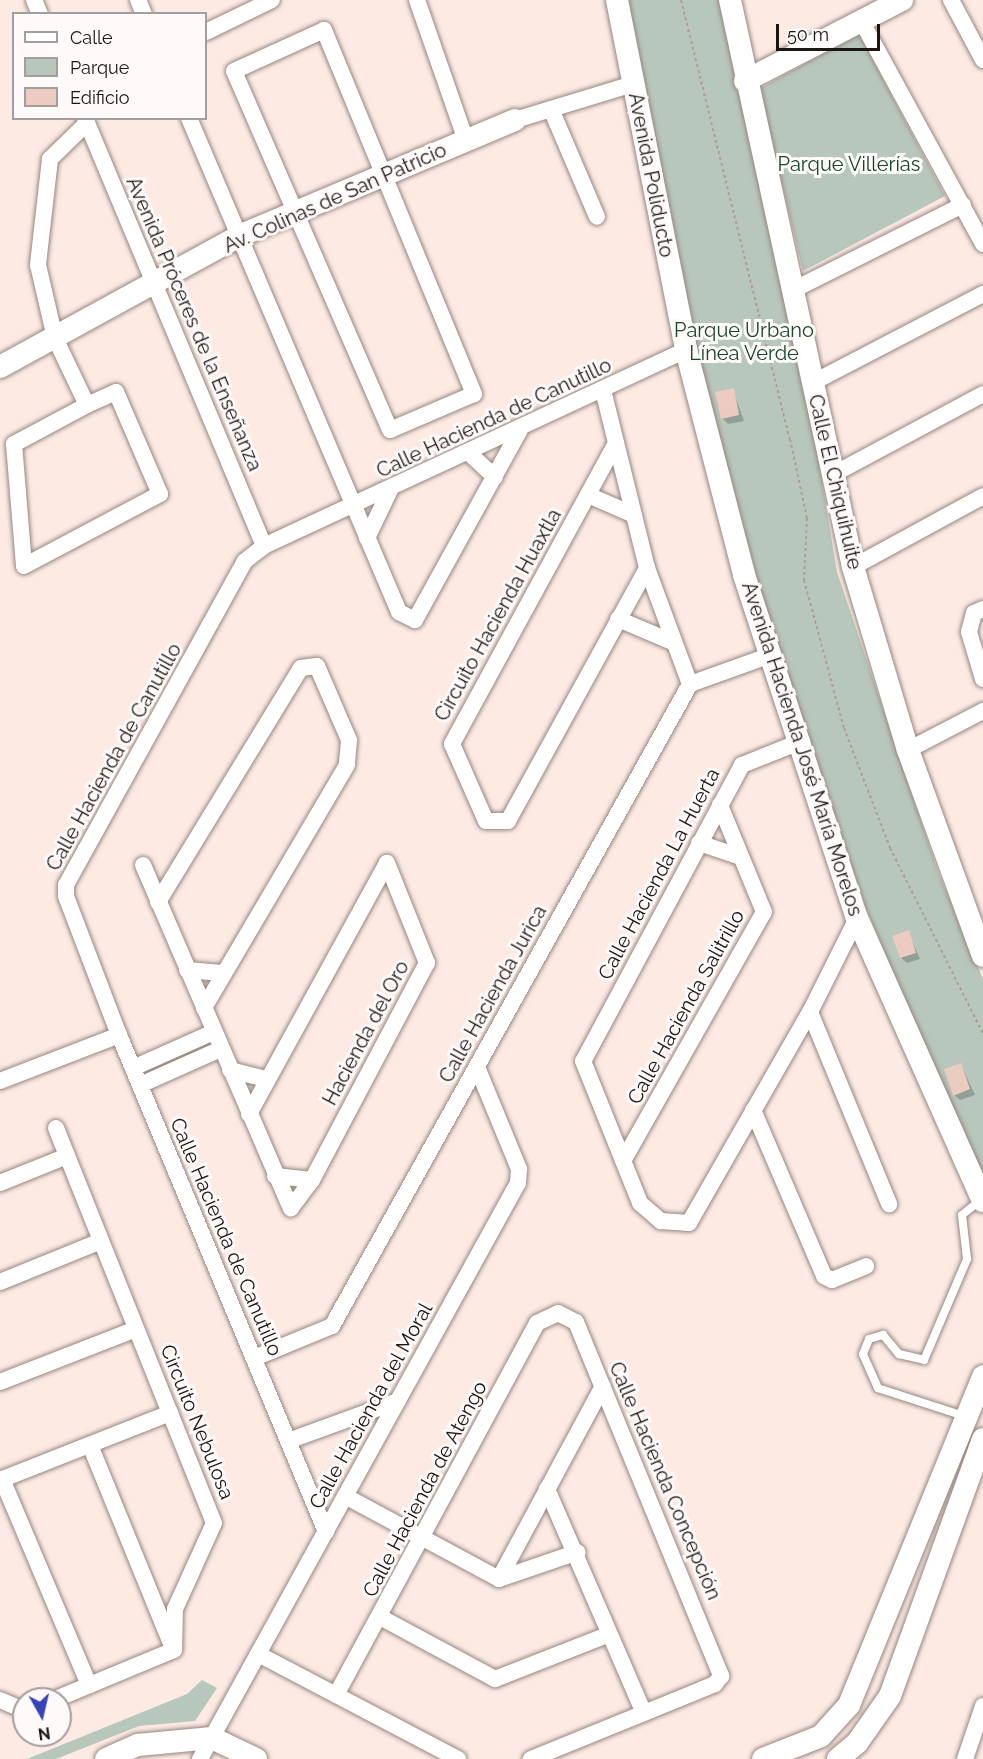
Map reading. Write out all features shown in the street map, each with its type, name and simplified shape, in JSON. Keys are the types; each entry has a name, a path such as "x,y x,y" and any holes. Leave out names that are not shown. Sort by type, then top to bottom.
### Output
{"main road":[{"name":"Avenida Poliducto","path":"617,0 686,350"},
{"name":"Calle El Chiquihuite","path":"730,0 745,81 853,567 908,750"},
{"path":"745,81 902,0"},
{"name":"Av. Colinas de San Patricio","path":"0,367 155,285 239,236 515,120"},
{"name":"Avenida Hacienda José María Morelos","path":"686,350 744,575 802,741 857,918 876,951 982,1200"},
{"path":"908,750 983,956"},
{"path":"763,1759 821,1736 849,1705 983,1376"},
{"path":"838,1759 857,1743 890,1696 983,1438"},
{"path":"106,1759 138,1745 212,1738 255,1759"}],"street":[{"path":"207,32 272,0"},
{"path":"417,0 465,141"},
{"path":"951,0 983,60"},
{"path":"862,22 983,244"},
{"path":"324,30 381,177 474,394 390,430 234,71 324,30"},
{"path":"515,120 633,84"},
{"path":"551,109 597,217"},
{"path":"190,120 399,612 415,620 520,430"},
{"path":"86,121 50,159 38,265 55,338 87,405"},
{"name":"Avenida Próceres de la Enseñanza","path":"86,121 264,546"},
{"path":"793,291 963,205"},
{"path":"812,383 983,294"},
{"name":"Calle Hacienda de Canutillo","path":"326,1532 119,1035 66,896 66,885 245,561 264,546 470,454 686,350"},
{"path":"603,390 647,568 670,640 690,684 771,655"},
{"path":"116,392 160,494 24,566 14,444 87,405 116,392"},
{"path":"832,475 983,394"},
{"name":"Circuito Hacienda Huaxtla","path":"616,443 452,744 486,821 508,820 647,568"},
{"path":"470,454 495,477"},
{"path":"367,538 390,490"},
{"path":"588,495 633,515"},
{"path":"853,567 983,496"},
{"path":"983,609 969,622 983,679"},
{"path":"618,620 670,640"},
{"path":"158,902 300,668 308,663 317,666 351,752 222,973 204,1008"},
{"name":"Calle Hacienda Jurica","path":"254,1358 332,1326 690,684"},
{"path":"908,750 983,711"},
{"name":"Calle Hacienda La Huerta","path":"623,1161 583,1061 742,765 802,741"},
{"name":"Calle Hacienda Salitrillo","path":"623,1161 764,912 720,805"},
{"path":"699,843 741,857"},
{"name":"Hacienda del Oro","path":"387,863 427,963 312,1180 291,1208 249,1114 267,1079 387,863"},
{"path":"143,865 249,1114"},
{"path":"623,1161 650,1214 675,1226 689,1223 810,1012 841,955 857,918"},
{"path":"841,955 876,951"},
{"path":"187,970 222,973"},
{"path":"810,1012 889,1204"},
{"path":"133,1068 214,1032"},
{"path":"0,1082 119,1035"},
{"path":"140,1085 221,1049"},
{"name":"Calle Hacienda del Moral","path":"200,1759 518,1183 519,1170 477,1067"},
{"path":"230,1070 267,1079"},
{"path":"753,1110 825,1276 832,1280 866,1266"},
{"path":"56,1128 136,1329"},
{"path":"0,1183 67,1156"},
{"path":"275,1176 312,1180"},
{"path":"0,1282 101,1241"},
{"name":"Calle Hacienda Concepción","path":"558,1313 576,1322 721,1676 644,1713"},
{"name":"Calle Hacienda de Atengo","path":"336,1695 537,1323 558,1313"},
{"name":"Circuito Nebulosa","path":"0,1382 136,1329 214,1523 175,1609 174,1650"},
{"path":"499,1579 603,1386"},
{"path":"288,1441 398,1401"},
{"path":"89,1685 1,1480 170,1413"},
{"path":"72,1692 174,1650 90,1445"},
{"path":"531,1759 644,1713 578,1552 547,1489"},
{"path":"345,1496 420,1541 499,1579 578,1552"},
{"path":"380,1617 495,1679 610,1634"},
{"path":"258,1654 458,1759"},
{"path":"965,1759 983,1706"}],"lane":[{"path":"968,1417 879,1388 862,1354 869,1339 883,1335 899,1354 924,1360 967,1259 962,1215 982,1200"}],"path":[{"path":"681,0 763,326 807,518 804,580 856,767 890,848 983,1034"}],"green space":[{"name":"Parque Urbano Línea Verde","path":"623,0 721,0 806,386 837,572 938,872 983,979 983,1187 866,908 767,615 695,349"},
{"name":"Parque Villerías","path":"859,34 945,196 803,271 759,89"},
{"path":"202,1680 217,1688 195,1721 139,1726 56,1759 27,1759 57,1747 72,1747 72,1741 187,1694"}],"building":[{"path":"734,388 739,415 721,419 715,392"},
{"path":"909,930 916,953 900,958 892,936"},
{"path":"961,1063 970,1089 953,1096 944,1069"}]}
